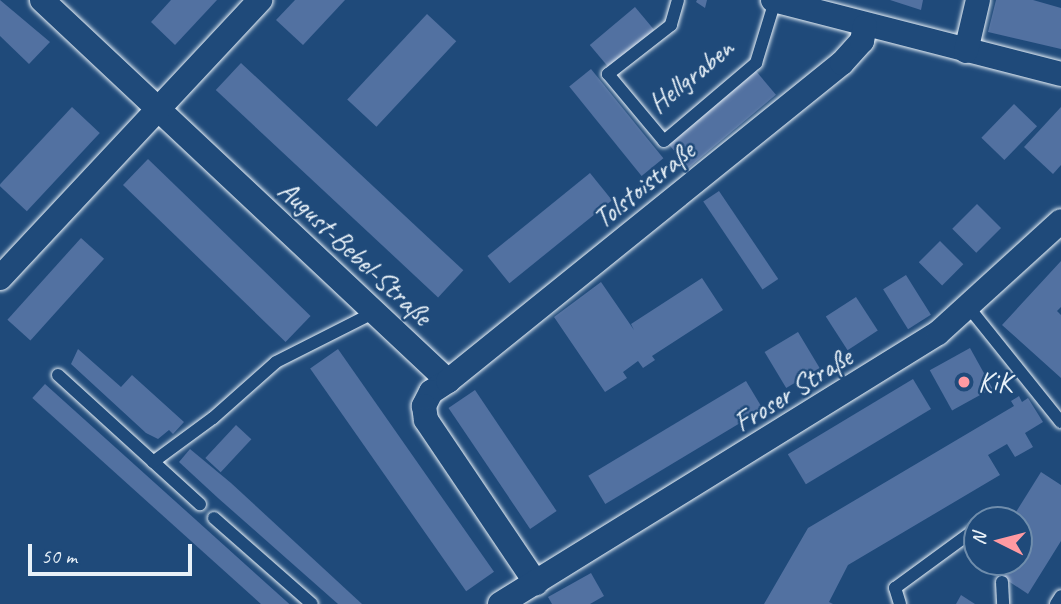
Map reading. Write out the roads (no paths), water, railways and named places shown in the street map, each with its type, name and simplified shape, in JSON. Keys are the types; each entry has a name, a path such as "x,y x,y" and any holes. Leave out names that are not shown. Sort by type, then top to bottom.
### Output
{"street":[{"name":"August-Bebel-Straße","path":"42,0 448,381"},
{"path":"1,274 260,0"},
{"path":"966,51 978,0"},
{"name":"Hellgraben","path":"774,1 1061,74"},
{"name":"Tolstoistraße","path":"448,381 842,63 862,41 865,26"},
{"name":"Froser Straße","path":"500,604 896,362 970,309 1061,221"},
{"path":"448,381 431,392 424,406 426,420 536,583"}],"lane":[{"name":"Hellgraben","path":"678,0 671,25 608,74 664,142 756,63 774,1"},
{"path":"970,309 1061,422"},
{"path":"153,462 213,418 276,362 375,312"},
{"path":"58,375 200,504"},
{"path":"214,518 312,604"},
{"path":"900,604 895,588 963,538"},
{"path":"1002,582 1003,604"},
{"path":"1056,604 1061,596"}],"place":[{"name":"KiK","path":"964,382"}]}
